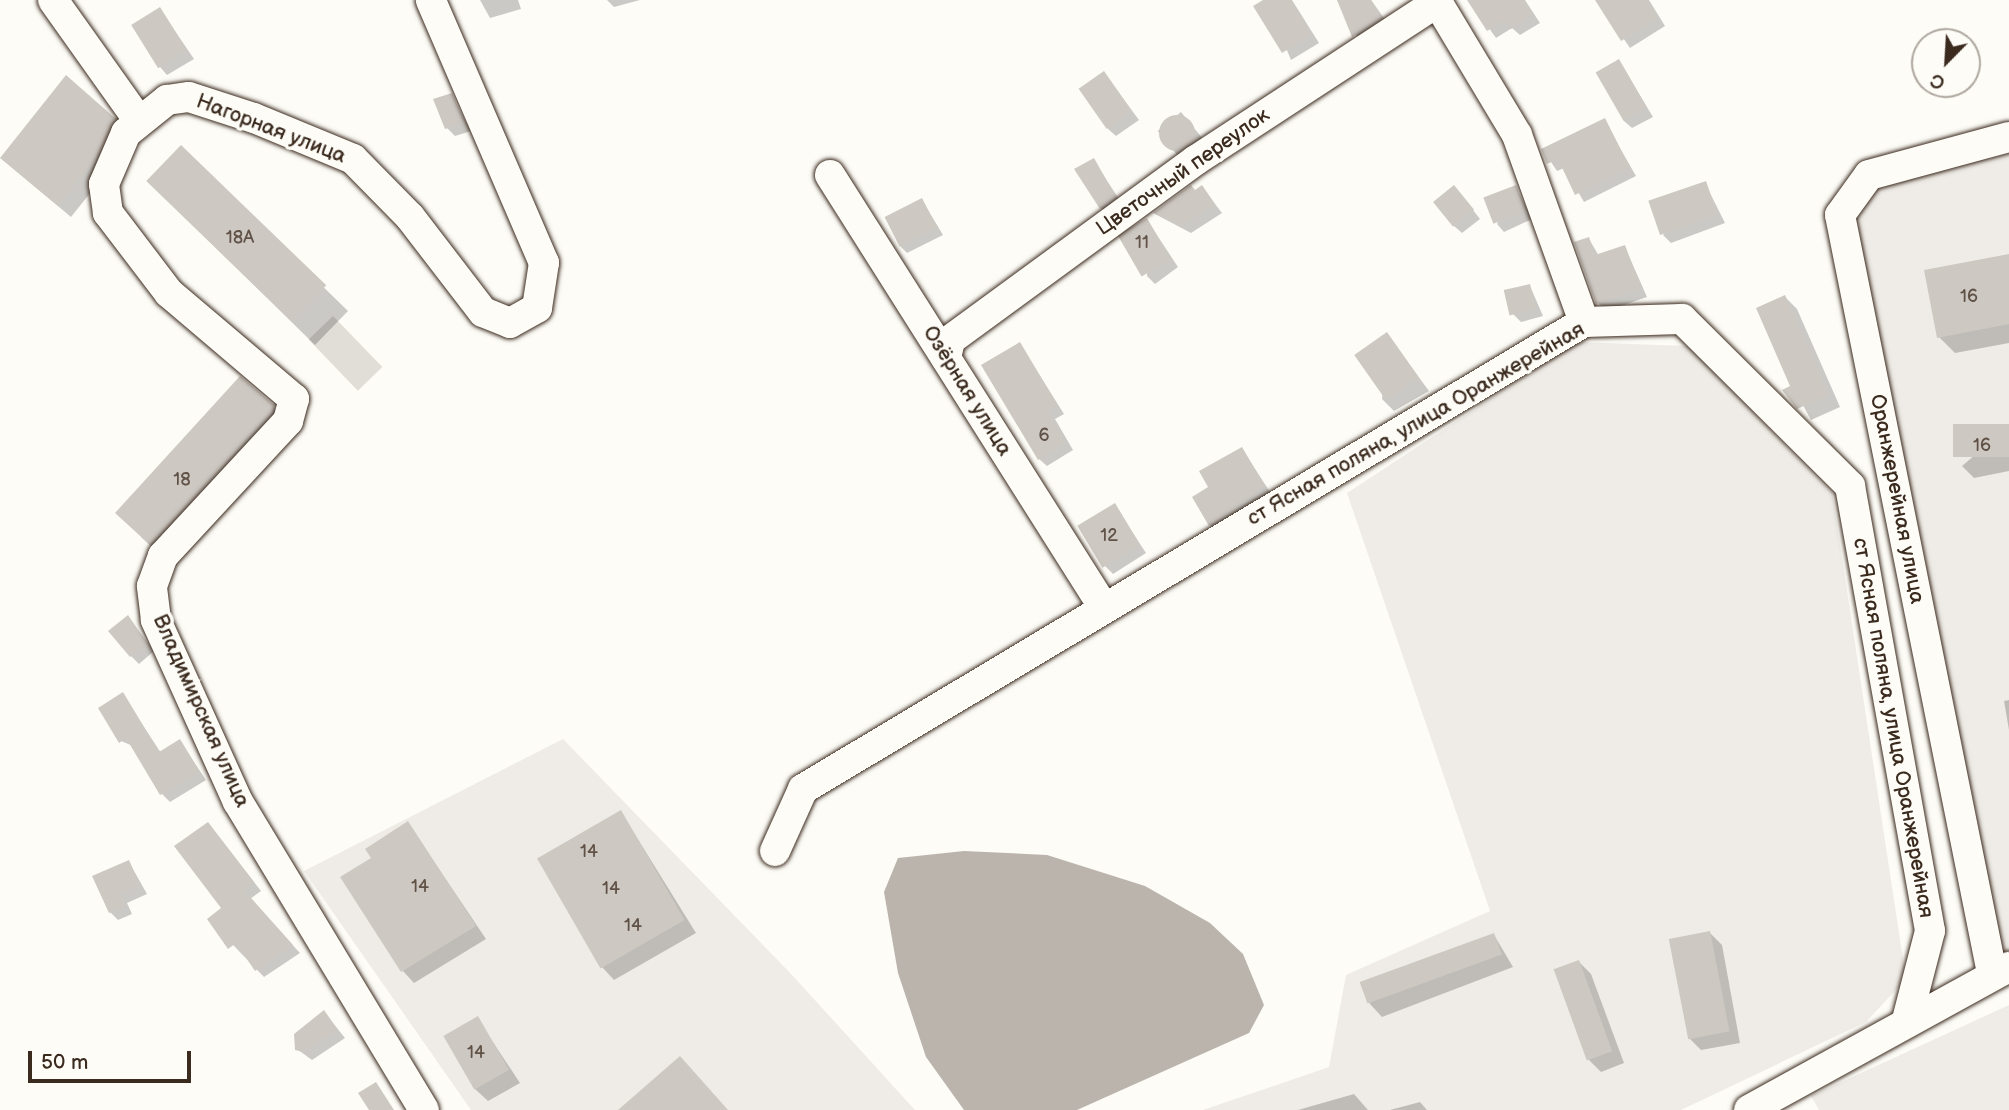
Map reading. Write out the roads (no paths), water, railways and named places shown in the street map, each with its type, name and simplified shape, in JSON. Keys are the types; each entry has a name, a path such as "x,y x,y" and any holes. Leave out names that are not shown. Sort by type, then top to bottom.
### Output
{"street":[{"path":"53,0 139,121"},
{"name":"Нагорная улица","path":"104,184 110,159 139,121 167,100 189,97 353,159 411,217 483,313 510,323 537,308 544,263 431,0"},
{"path":"1436,1 1517,135 1584,322"},
{"name":"Цветочный переулок","path":"946,358 950,340 1196,159 1436,1"},
{"name":"Оранжерейная улица","path":"1749,1110 1788,1101 1907,1020 2001,970 1840,215 1869,175 2009,138"},
{"name":"Озёрная улица","path":"830,174 1104,608"},
{"name":"Владимирская улица","path":"104,184 108,213 169,293 294,399 288,421 163,556 152,586 156,620 238,802 424,1110"},
{"name":"ст Ясная поляна, улица Оранжерейная","path":"775,851 803,789 1584,322 1682,319 1850,486 1930,931 1907,1020"}]}
